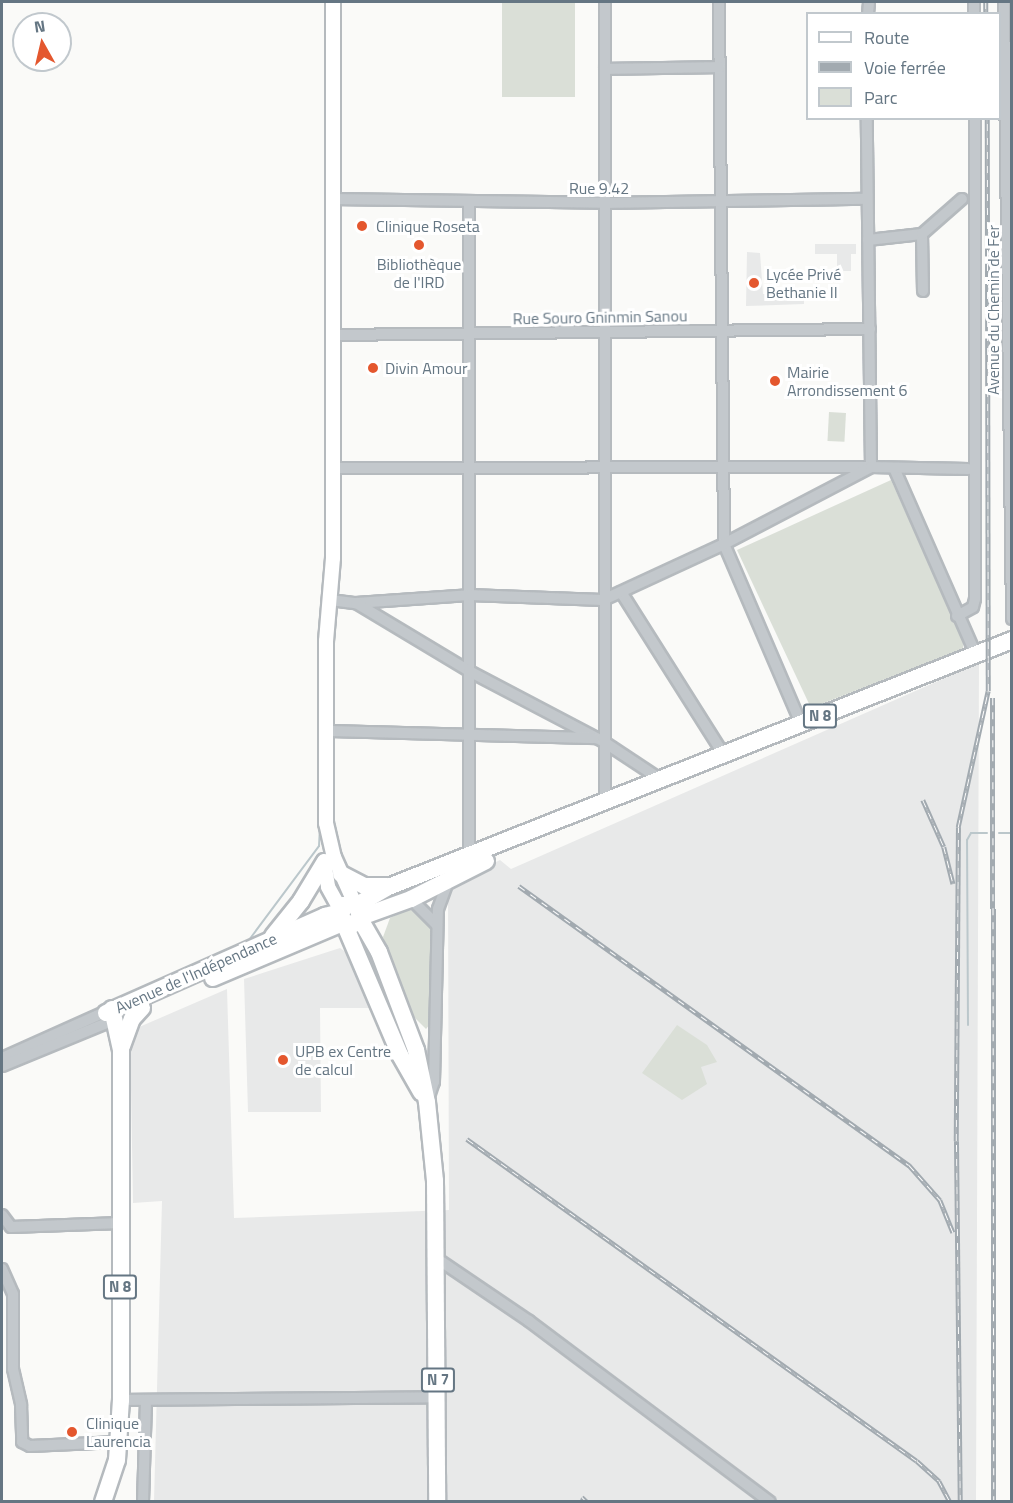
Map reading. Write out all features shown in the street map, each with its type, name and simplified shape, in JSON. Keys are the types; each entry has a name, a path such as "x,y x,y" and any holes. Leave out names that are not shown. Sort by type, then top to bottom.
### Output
{"highway":[{"name":"Avenue de l'Indépendance","path":"110,1016 142,1008 351,914 397,884 470,857 604,800 629,795 1011,640"},
{"name":"Avenue de l'Indépendance","path":"110,1016 268,941 351,914 411,899 450,878 609,810 629,795"},
{"path":"268,941 301,901 324,863"},
{"path":"341,874 365,886 397,884"},
{"name":"N 7","path":"351,914 391,1035 427,1102 435,1181 437,1502"},
{"name":"N 8","path":"121,1050 129,1025 142,1008"},
{"name":"Avenue de l'Indépendance","path":"110,1016 119,1069"},
{"path":"110,1016 121,1050"},
{"name":"Avenue de l'Indépendance","path":"103,1502 114,1473 121,1400 119,1069 121,1050"}],"main road":[{"path":"333,2 332,468 324,863 328,887 351,914"},
{"path":"326,823 351,914"}],"street":[{"path":"604,800 601,740 605,2"},
{"path":"719,2 724,544 801,724"},
{"name":"Avenue du Chemin de Fer","path":"1004,2 1009,200 1011,619"},
{"path":"605,69 720,67"},
{"path":"867,120 871,467"},
{"name":"Avenue du Chemin de Fer","path":"957,616 973,607 975,599 975,120"},
{"name":"Rue 9.42","path":"332,199 603,203 867,200"},
{"path":"868,240 922,234 962,199"},
{"path":"469,202 468,733 470,857"},
{"path":"922,234 923,291"},
{"name":"Rue Souro Gninmin Sanou","path":"332,335 870,329"},
{"path":"332,468 602,466 968,469"},
{"path":"330,600 356,603 470,595 603,600 724,544 871,467"},
{"path":"894,468 976,655"},
{"path":"621,592 724,755"},
{"path":"356,603 469,671 601,740 663,781"},
{"path":"326,731 468,733 601,740"},
{"path":"427,1102 434,1082 439,904 450,878"},
{"path":"411,899 437,926"},
{"path":"2,1058 110,1016"},
{"path":"2,1066 110,1016"},
{"path":"2,1215 11,1227 121,1223"},
{"path":"436,1258 529,1322 770,1502"},
{"path":"2,1269 13,1294 13,1369 21,1405 22,1442 30,1446 118,1442"},
{"path":"121,1400 438,1397"},
{"path":"143,1502 146,1400"}],"shaded area":[{"path":"815,244 856,244 856,254 851,254 851,271 837,271 837,254 815,254"},
{"path":"747,252 760,253 763,294 804,293 804,304 746,306"},
{"path":"979,663 976,1501 154,1501 162,1201 133,1203 130,1031 227,989 234,1218 449,1210 448,894 457,881 500,860 511,869"},
{"name":"UPB ex Centre de calcul","path":"340,948 350,955 377,1008 320,1008 321,1112 248,1112 244,979"}],"green space":[{"path":"502,2 575,2 575,97 502,97"},
{"path":"829,412 846,413 844,442 827,441"},
{"path":"891,480 964,641 963,649 811,708 737,550"},
{"path":"412,907 432,930 432,1022 426,1029 414,1017 383,937 390,918"},
{"path":"677,1025 707,1045 717,1062 701,1067 707,1084 682,1100 642,1073"}],"waterway":[{"path":"249,940 319,846 320,826"},
{"path":"968,1025 967,840 971,833 987,833"},
{"path":"999,833 1012,833"}],"railway":[{"path":"986,2 986,12"},
{"path":"960,1502 956,1141 958,827 988,691 987,120"},
{"path":"993,698 994,1502"},
{"path":"923,800 944,847 953,884"},
{"path":"519,886 909,1165 940,1200 953,1232"},
{"path":"467,1139 917,1461 939,1481 950,1502"},
{"path":"582,1497 587,1502"}],"place":[{"name":"Clinique Roseta","path":"362,226"},
{"name":"Bibliothèque de l'IRD","path":"419,245"},
{"name":"Lycée Privé Bethanie II","path":"754,283"},
{"name":"Divin Amour","path":"373,368"},
{"name":"Mairie Arrondissement 6","path":"775,381"},
{"name":"UPB ex Centre de calcul","path":"283,1060"},
{"name":"Clinique Laurencia","path":"72,1432"}]}
